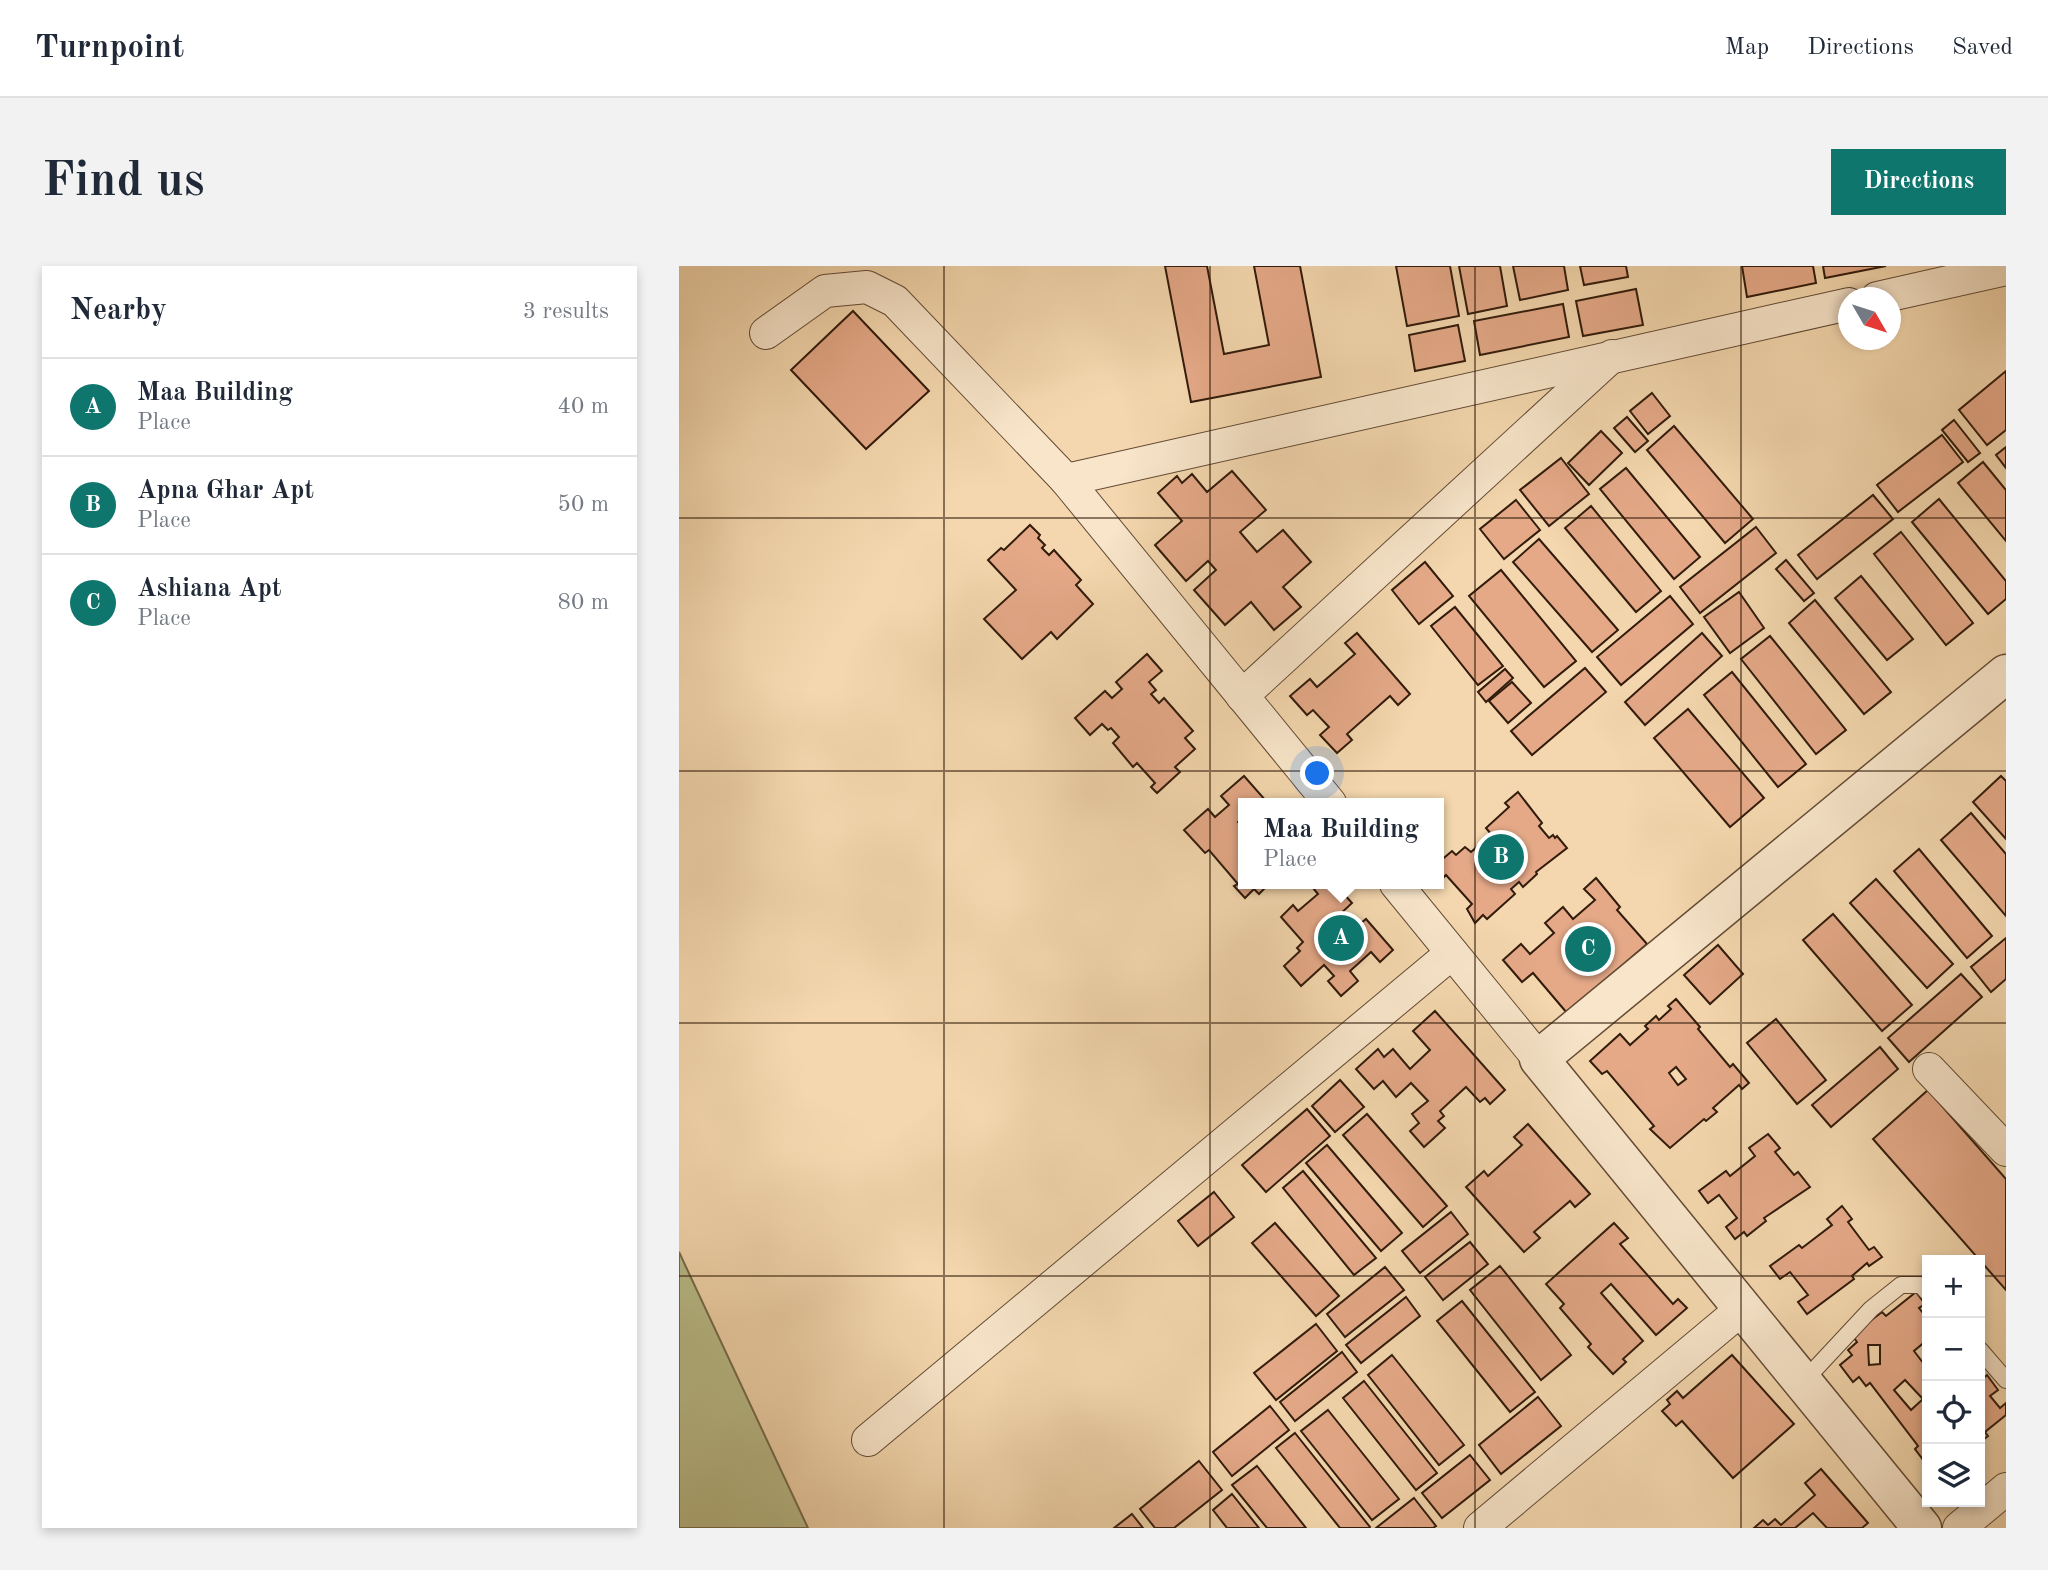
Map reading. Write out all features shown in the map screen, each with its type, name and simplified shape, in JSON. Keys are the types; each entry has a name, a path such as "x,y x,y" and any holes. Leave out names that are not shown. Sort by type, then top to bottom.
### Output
{"street":[{"path":"1901,293 2006,269"},
{"path":"766,333 825,291 867,287 895,301 1066,480 1326,798"},
{"path":"1066,480 1612,355 1838,306"},
{"path":"1242,696 1612,355"},
{"path":"1539,1059 2006,674"},
{"path":"1400,889 1922,1528"},
{"path":"868,1440 1452,953"},
{"path":"1929,1069 2006,1150"},
{"path":"1480,1528 1743,1308"},
{"path":"1959,1528 2006,1489"}],"lane":[{"path":"1803,1382 1871,1308 1901,1285 1922,1286"},
{"path":"1985,1356 2006,1381"}],"green space":[{"path":"679,1252 808,1528 679,1528"}],"building":[{"path":"1165,266 1207,266 1224,354 1269,345 1254,266 1300,266 1321,377 1191,402"},
{"path":"1396,266 1450,266 1459,316 1407,326"},
{"path":"1459,266 1500,266 1507,306 1468,314"},
{"path":"1513,266 1564,266 1568,290 1520,300"},
{"path":"1580,266 1626,266 1628,277 1584,285"},
{"path":"1742,266 1813,266 1816,283 1747,297"},
{"path":"1823,266 1886,266 1825,278"},
{"path":"1636,289 1643,325 1583,336 1576,301"},
{"path":"1563,304 1569,337 1480,355 1474,321"},
{"path":"853,311 929,391 866,449 791,370"},
{"path":"1458,325 1465,361 1415,371 1409,335"},
{"path":"2006,371 2006,430 1987,445 1959,410"},
{"path":"1652,393 1670,416 1648,434 1630,411"},
{"path":"1627,417 1648,441 1635,452 1614,428"},
{"path":"1954,420 1980,453 1968,462 1942,430"},
{"path":"1674,426 1753,519 1725,543 1647,450"},
{"path":"1601,431 1622,453 1589,485 1568,463"},
{"path":"1942,435 1963,462 1898,512 1877,485"},
{"path":"2006,447 2006,468 1996,455"},
{"path":"1561,458 1589,494 1549,526 1520,490"},
{"path":"1983,462 2006,490 2006,541 1958,483"},
{"path":"1626,468 1700,557 1674,579 1600,489"},
{"path":"1232,471 1266,510 1240,532 1257,552 1283,530 1311,562 1283,587 1301,607 1274,630 1251,602 1225,625 1194,590 1216,570 1208,561 1186,581 1155,545 1182,521 1158,493 1177,476 1182,483 1192,474 1207,492"},
{"path":"1873,495 1893,519 1817,579 1798,555"},
{"path":"1939,499 2006,581 2006,599 1988,614 1912,522"},
{"path":"1516,500 1540,530 1504,559 1480,529"},
{"path":"1591,506 1661,591 1636,612 1565,528"},
{"path":"1030,525 1040,535 1038,538 1045,545 1042,548 1049,555 1054,550 1081,580 1076,585 1093,604 1057,639 1051,632 1022,659 984,619 1016,590 988,560 1001,548 1004,550"},
{"path":"1756,527 1776,553 1700,613 1680,587"},
{"path":"1901,532 1973,623 1946,645 1874,554"},
{"path":"1539,539 1618,630 1592,652 1513,562"},
{"path":"1786,560 1814,593 1804,601 1776,569"},
{"path":"1425,562 1453,596 1419,624 1392,590"},
{"path":"1501,570 1576,661 1544,687 1469,596"},
{"path":"1861,576 1913,639 1887,660 1835,598"},
{"path":"1739,592 1764,628 1730,653 1704,617"},
{"path":"1670,596 1693,624 1621,685 1597,657"},
{"path":"1815,600 1891,692 1864,714 1789,623"},
{"path":"1455,607 1503,666 1478,685 1431,626"},
{"path":"1357,633 1410,694 1398,705 1390,696 1347,734 1352,740 1337,753 1320,735 1329,727 1313,710 1307,715 1290,696 1310,679 1317,687 1355,654 1345,643"},
{"path":"1702,633 1722,656 1645,725 1625,702"},
{"path":"1770,636 1846,730 1816,754 1741,659"},
{"path":"1147,654 1162,671 1149,682 1156,690 1151,694 1159,703 1164,698 1193,731 1185,738 1195,749 1175,767 1180,772 1157,793 1151,787 1155,783 1137,763 1133,767 1113,743 1119,737 1111,728 1108,730 1102,724 1090,735 1075,718 1105,691 1112,698 1122,689 1116,682"},
{"path":"1585,668 1606,692 1532,755 1511,731"},
{"path":"1505,669 1513,678 1486,702 1478,692"},
{"path":"1732,672 1806,764 1778,787 1704,695"},
{"path":"1512,682 1531,703 1508,723 1489,701"},
{"path":"1688,709 1764,798 1730,827 1654,738"},
{"path":"1244,776 1263,798 1238,798 1238,884 1209,850 1205,853 1184,830 1208,809 1215,817 1229,805 1221,796"},
{"path":"2001,776 2006,781 2006,839 1973,802"},
{"path":"1518,792 1542,823 1539,826 1549,838 1557,836 1567,848 1536,872 1523,887 1519,882 1511,889 1515,894 1487,919 1483,915 1475,923 1467,909 1472,904 1446,875 1444,877 1444,858 1452,851 1456,855 1465,847 1471,852 1478,846 1485,854 1493,848 1486,839 1491,834 1486,828 1509,807 1505,803"},
{"path":"1971,813 2006,854 2006,916 1941,840"},
{"path":"1919,849 1992,936 1967,958 1894,871"},
{"path":"1596,878 1620,907 1617,910 1647,944 1567,1013 1533,973 1522,982 1503,960 1521,944 1530,954 1554,933 1545,923 1563,907 1573,919 1595,900 1584,889"},
{"path":"1876,879 1953,964 1927,988 1850,903"},
{"path":"1238,884 1238,889 1254,889 1245,898 1234,886"},
{"path":"1314,889 1339,889 1352,903 1336,918 1349,933 1366,919 1393,950 1380,962 1371,952 1350,971 1358,981 1341,996 1328,981 1334,976 1324,965 1301,986 1284,966 1300,951 1297,948 1303,942 1281,917 1293,905 1298,911 1318,894"},
{"path":"1833,914 1912,1005 1882,1031 1803,940"},
{"path":"2006,938 2006,979 1991,992 1971,967"},
{"path":"1718,945 1743,974 1710,1004 1684,975"},
{"path":"1961,974 1982,997 1909,1062 1888,1038"},
{"path":"1676,999 1730,1067 1733,1064 1749,1083 1742,1089 1739,1085 1713,1108 1717,1112 1706,1121 1704,1119 1670,1148 1650,1129 1654,1126 1607,1071 1602,1074 1590,1061 1620,1034 1630,1045 1648,1029 1645,1026 1656,1016 1659,1020 1671,1009 1668,1006","holes":["1676,1067 1686,1079 1678,1085 1669,1073"]},
{"path":"1435,1011 1505,1090 1490,1104 1485,1098 1480,1102 1466,1087 1440,1111 1444,1116 1438,1121 1445,1128 1424,1147 1410,1131 1419,1123 1412,1114 1428,1101 1411,1083 1396,1097 1383,1081 1374,1089 1356,1069 1378,1049 1384,1057 1393,1049 1410,1069 1430,1050 1413,1031"},
{"path":"1776,1019 1826,1080 1797,1104 1747,1043"},
{"path":"1880,1047 1898,1069 1831,1127 1812,1105"},
{"path":"1340,1080 1364,1107 1335,1132 1312,1106"},
{"path":"1928,1090 2006,1179 2006,1290 1985,1266 1985,1255 1975,1255 1873,1139"},
{"path":"1307,1109 1330,1136 1266,1192 1242,1165"},
{"path":"1367,1114 1447,1206 1423,1227 1343,1135"},
{"path":"1528,1124 1590,1194 1575,1207 1570,1201 1534,1232 1540,1238 1524,1252 1466,1187 1484,1171 1488,1176 1522,1145 1514,1137"},
{"path":"1768,1134 1780,1148 1775,1152 1794,1175 1798,1172 1810,1187 1764,1218 1766,1221 1747,1236 1744,1232 1735,1239 1726,1227 1737,1218 1719,1195 1708,1203 1699,1191 1726,1171 1730,1176 1755,1156 1749,1148"},
{"path":"1327,1145 1402,1233 1381,1251 1306,1163"},
{"path":"1303,1171 1376,1258 1354,1275 1283,1188"},
{"path":"1214,1192 1234,1217 1198,1246 1178,1221"},
{"path":"1842,1206 1852,1219 1848,1222 1869,1250 1874,1247 1882,1257 1869,1266 1867,1263 1852,1276 1854,1279 1807,1314 1798,1302 1808,1295 1790,1272 1780,1279 1770,1266 1799,1245 1802,1248 1832,1225 1827,1219"},
{"path":"1451,1212 1468,1234 1420,1273 1402,1251"},
{"path":"1275,1223 1339,1296 1316,1316 1252,1243"},
{"path":"1614,1223 1628,1238 1620,1244 1673,1304 1678,1299 1687,1308 1656,1335 1611,1284 1601,1293 1643,1341 1623,1359 1626,1362 1613,1374 1588,1347 1591,1344 1560,1308 1564,1304 1546,1284"},
{"path":"1470,1242 1488,1264 1443,1300 1425,1277"},
{"path":"1500,1266 1571,1355 1541,1380 1470,1290"},
{"path":"1385,1267 1404,1290 1345,1337 1327,1314"},
{"path":"1916,1292 1922,1300 1922,1306 1919,1308 1922,1312 1922,1344 1914,1351 1922,1361 1922,1398 1905,1380 1894,1390 1911,1410 1922,1400 1922,1458 1915,1449 1918,1446 1870,1383 1866,1386 1859,1377 1853,1382 1840,1365 1852,1355 1848,1350 1857,1342 1852,1335 1882,1312 1886,1316","holes":["1868,1345 1880,1345 1880,1364 1869,1365"]},
{"path":"1406,1297 1420,1316 1361,1363 1346,1345"},
{"path":"1462,1301 1535,1392 1510,1412 1437,1321"},
{"path":"1316,1324 1337,1351 1276,1400 1254,1373"},
{"path":"1342,1352 1357,1372 1295,1421 1280,1402"},
{"path":"1392,1355 1464,1445 1439,1465 1368,1375"},
{"path":"1732,1355 1794,1424 1733,1478 1682,1421 1676,1426 1662,1411 1670,1404 1667,1400 1677,1391 1683,1398"},
{"path":"1987,1375 1998,1390 1990,1396 2000,1408 2006,1403 2006,1415 1985,1432 1985,1381"},
{"path":"1364,1381 1437,1473 1416,1490 1343,1398"},
{"path":"1538,1397 1561,1426 1501,1474 1479,1445"},
{"path":"1270,1406 1289,1430 1232,1476 1213,1452"},
{"path":"1328,1410 1399,1499 1372,1520 1301,1431"},
{"path":"1295,1433 1369,1528 1340,1528 1276,1448"},
{"path":"1470,1455 1490,1480 1442,1518 1422,1493"},
{"path":"1199,1461 1222,1490 1174,1528 1155,1528 1140,1509"},
{"path":"1257,1466 1306,1528 1267,1528 1232,1485"},
{"path":"1821,1469 1868,1523 1862,1528 1827,1528 1813,1513 1795,1528 1754,1528 1763,1520 1768,1525 1775,1519 1781,1525 1815,1495 1805,1483"},
{"path":"1232,1494 1259,1528 1227,1528 1213,1510"},
{"path":"1414,1498 1436,1526 1376,1528"},
{"path":"1132,1514 1143,1528 1114,1528"}],"place":[{"name":"Apna Ghar Apt","path":"1501,857"},
{"name":"Maa Building","path":"1341,938"},
{"name":"Ashiana Apt","path":"1588,949"}]}
